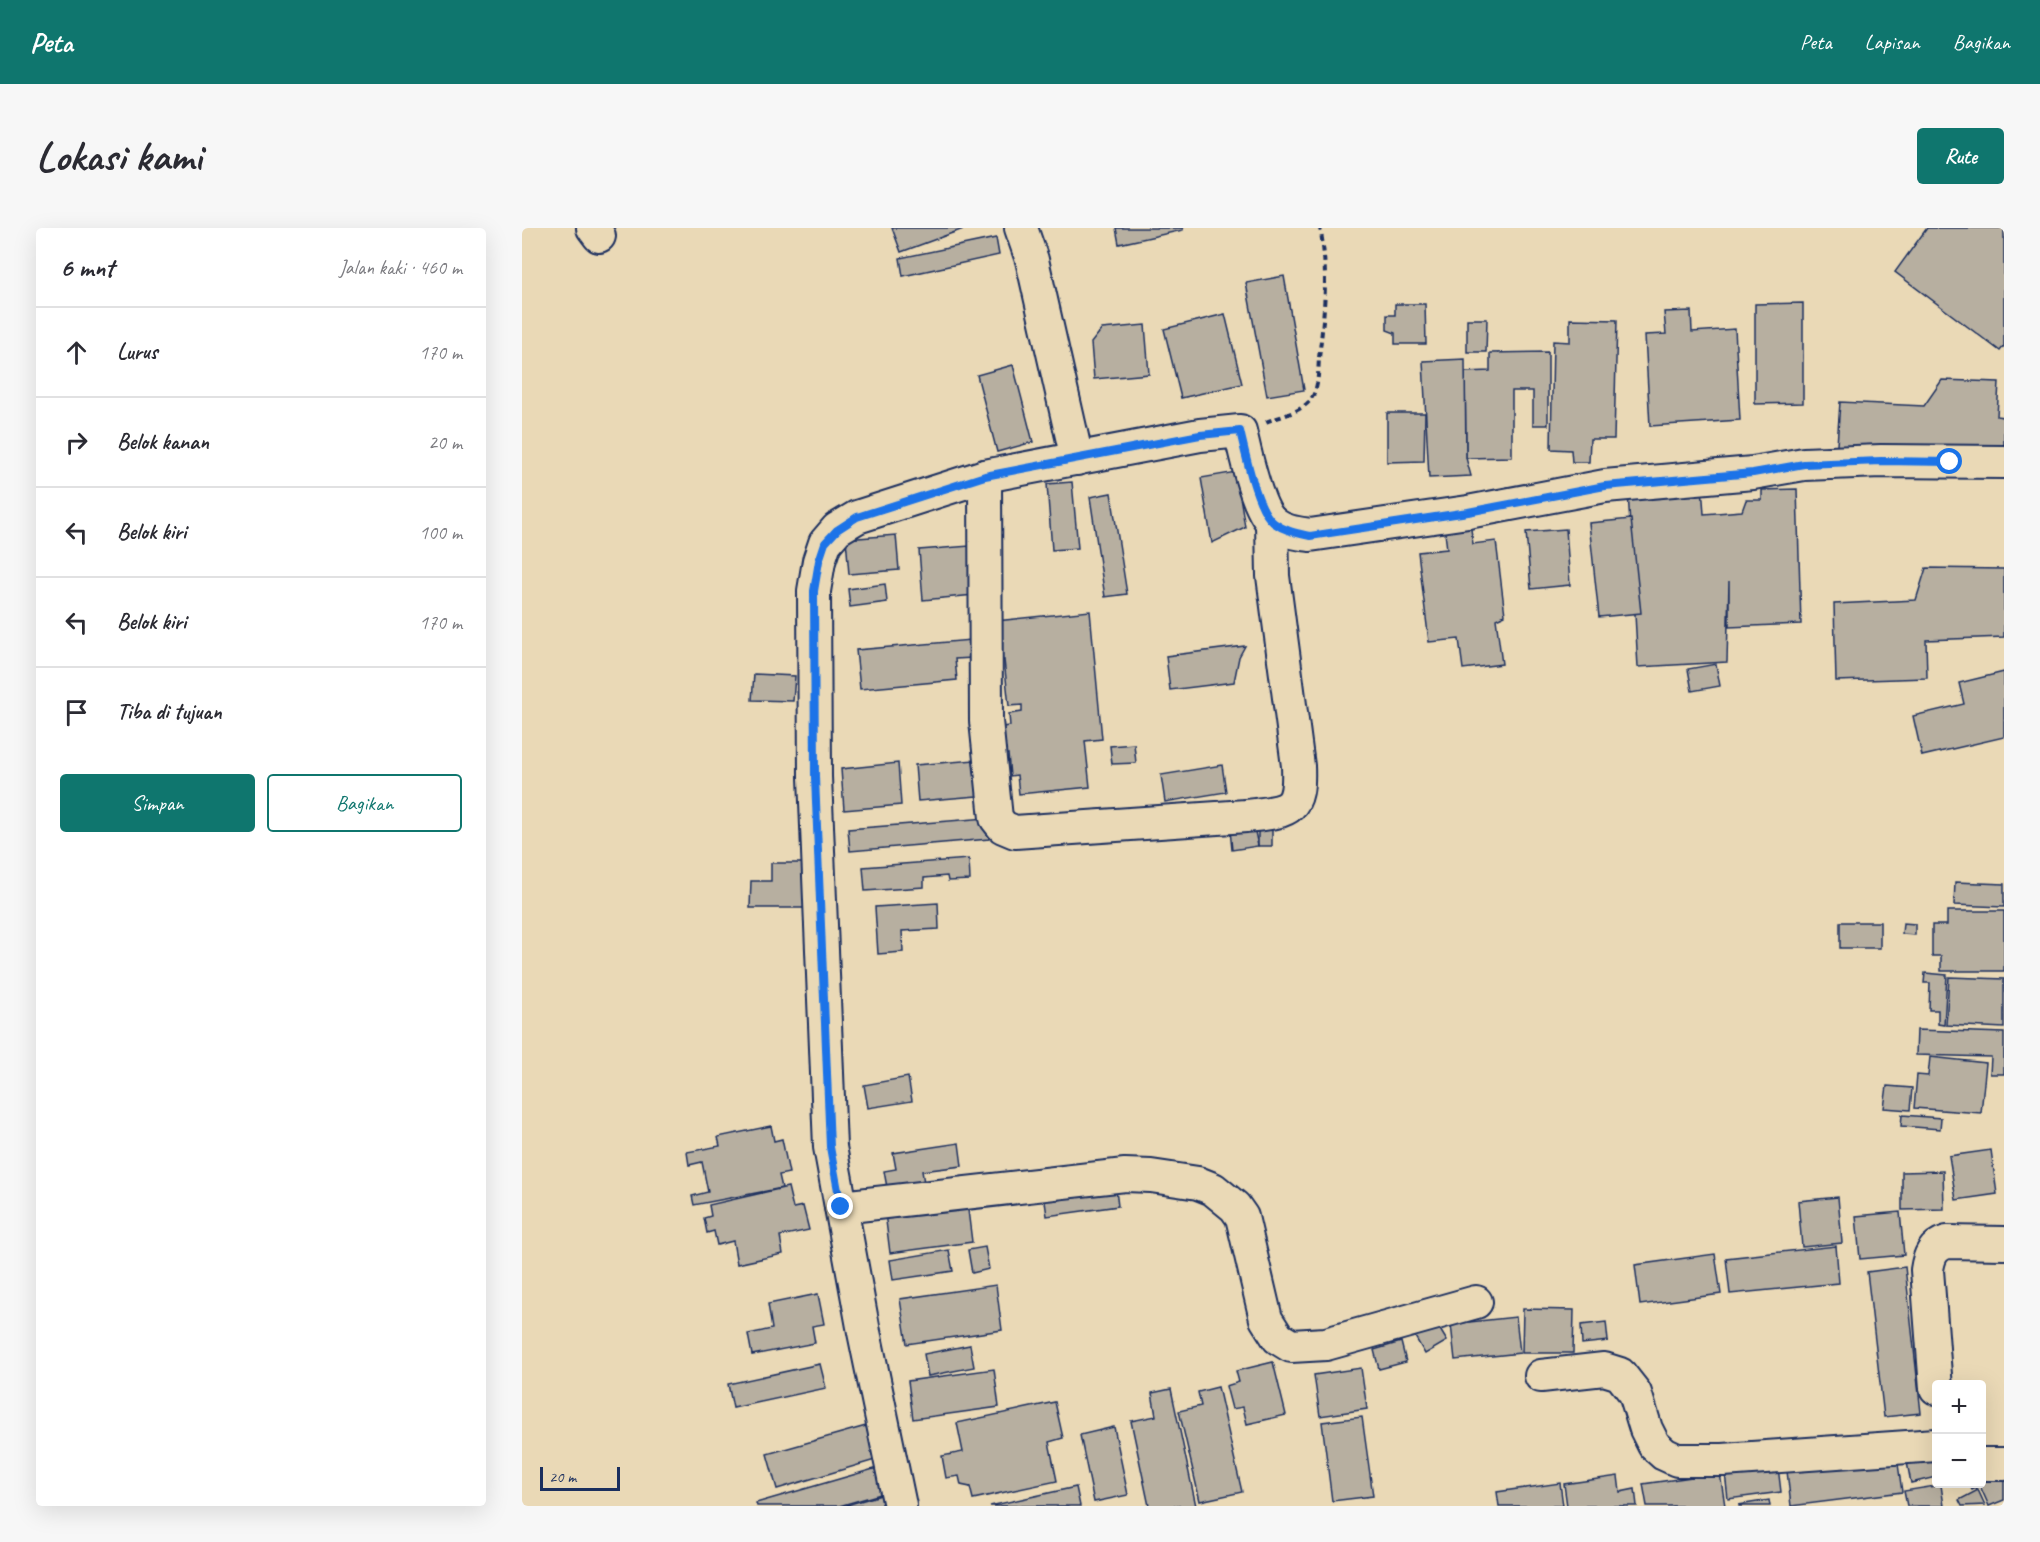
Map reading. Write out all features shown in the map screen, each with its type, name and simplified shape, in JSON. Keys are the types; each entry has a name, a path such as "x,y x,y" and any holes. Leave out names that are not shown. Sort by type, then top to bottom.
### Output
{"street":[{"path":"1021,228 1032,260 1077,459"},
{"path":"900,1506 864,1332 830,1147 815,777 814,591 819,561 825,543 837,530 857,517 985,476 1200,435 1240,431 1260,503 1272,522 1287,531 1310,536 1468,512 1605,486 1753,473 1804,464 1881,461 2004,462"},
{"path":"985,476 986,721 996,818 1003,827 1015,832 1246,816 1284,810 1295,801 1299,788 1298,766 1273,576 1272,522"},
{"path":"841,1207 1125,1175 1151,1176 1198,1183 1213,1189 1225,1198 1242,1217 1266,1319 1278,1338 1291,1346 1326,1344 1476,1302"},
{"path":"1935,1380 1927,1270 1929,1256 1941,1244 1947,1242 2004,1243"},
{"path":"1541,1376 1604,1369 1620,1374 1635,1393 1637,1407 1654,1444 1665,1454 1677,1460 1723,1460 1932,1445"},
{"path":"1986,1464 2004,1464"}],"path":[{"path":"1240,431 1297,411 1312,398 1316,386 1326,282 1320,228"}],"building":[{"path":"892,228 966,228 901,252"},
{"path":"1116,228 1183,228 1183,230 1119,244"},
{"path":"1927,228 2004,228 2004,346 2000,351 1895,272"},
{"path":"996,238 999,255 903,276 900,258"},
{"path":"1284,276 1304,390 1267,396 1246,283"},
{"path":"1803,303 1803,403 1755,404 1755,304"},
{"path":"1395,304 1425,304 1426,344 1395,344 1395,333 1387,330 1387,315 1395,315"},
{"path":"1691,311 1692,332 1735,329 1740,420 1650,426 1645,335 1666,334 1664,312"},
{"path":"1225,314 1242,384 1181,398 1164,329"},
{"path":"1467,319 1487,319 1486,352 1467,352"},
{"path":"1570,319 1617,320 1614,439 1590,439 1589,462 1572,462 1571,450 1551,449 1553,341 1570,342"},
{"path":"1145,325 1149,374 1094,379 1091,343 1102,329"},
{"path":"1548,352 1548,425 1533,425 1533,391 1512,391 1512,457 1466,458 1465,372 1490,371 1490,353"},
{"path":"1465,359 1466,458 1471,476 1429,478 1423,361"},
{"path":"1013,365 1033,442 997,452 977,375"},
{"path":"1942,380 1999,382 1997,416 2004,417 2004,467 1836,460 1840,402 1924,406"},
{"path":"1387,413 1425,413 1424,461 1387,462"},
{"path":"1236,472 1245,527 1212,543 1201,478"},
{"path":"1072,482 1078,548 1052,550 1047,484"},
{"path":"1702,486 1704,514 1742,511 1746,500 1762,500 1762,490 1797,489 1801,624 1729,627 1729,581 1727,662 1638,667 1628,491"},
{"path":"1111,493 1127,594 1105,597 1090,497"},
{"path":"1631,519 1641,613 1599,617 1589,523"},
{"path":"1470,522 1473,544 1496,541 1505,615 1496,619 1502,664 1463,669 1459,639 1429,642 1418,552 1447,549 1444,525"},
{"path":"1566,529 1570,585 1531,589 1526,532"},
{"path":"896,535 899,570 849,574 846,539"},
{"path":"970,546 974,595 923,600 919,550"},
{"path":"1926,568 2004,569 2004,637 1926,640 1927,678 1836,681 1834,604 1916,600"},
{"path":"885,584 887,602 850,607 848,589"},
{"path":"1090,611 1102,739 1085,741 1090,787 1019,794 1017,775 1010,776 1008,754 1004,755 1002,727 1010,726 1009,714 1022,712 1022,705 1009,706 1004,660 1000,661 996,621"},
{"path":"971,640 973,658 955,659 957,680 860,689 856,650"},
{"path":"1245,646 1239,657 1234,682 1170,690 1166,656"},
{"path":"1716,664 1720,686 1692,691 1688,669"},
{"path":"2004,672 2004,737 1922,756 1913,716 1964,704 1959,683"},
{"path":"754,674 795,676 793,701 752,700"},
{"path":"1134,744 1136,763 1112,764 1110,746"},
{"path":"975,760 977,796 918,801 915,765"},
{"path":"898,763 901,805 844,810 841,769"},
{"path":"1222,765 1226,792 1165,802 1161,775"},
{"path":"987,818 989,839 850,851 848,829"},
{"path":"1258,825 1272,825 1272,846 1258,846"},
{"path":"1254,827 1258,846 1232,850 1230,830"},
{"path":"969,859 970,880 948,881 947,876 924,878 924,887 865,891 863,867"},
{"path":"771,863 805,863 805,908 750,908 751,881 771,881"},
{"path":"1955,882 2004,884 2004,907 1954,905"},
{"path":"938,903 939,929 902,931 903,952 878,954 875,907"},
{"path":"1947,911 2004,911 2004,971 1941,971 1941,956 1932,956 1932,925 1947,925"},
{"path":"1840,922 1880,922 1880,948 1840,948"},
{"path":"1903,923 1915,924 1915,935 1902,934"},
{"path":"1925,973 1947,975 1944,1025 1938,1024 1938,1010 1929,1010 1930,983 1924,983"},
{"path":"1949,977 2004,979 2004,1028 1946,1025"},
{"path":"1917,1030 2004,1033 2004,1074 1990,1074 1991,1057 1916,1055"},
{"path":"1930,1057 1986,1063 1981,1113 1914,1108 1917,1075 1928,1076"},
{"path":"908,1077 912,1101 868,1108 864,1085"},
{"path":"1887,1086 1912,1088 1910,1110 1884,1108"},
{"path":"1902,1115 1941,1118 1940,1129 1901,1126"},
{"path":"771,1126 774,1141 782,1139 789,1173 779,1175 782,1188 694,1205 692,1196 708,1192 702,1162 689,1165 687,1152 720,1146 718,1137"},
{"path":"959,1143 962,1166 922,1171 925,1188 888,1193 884,1171 896,1169 893,1153"},
{"path":"1991,1150 1997,1194 1956,1200 1949,1156"},
{"path":"1943,1171 1944,1209 1902,1210 1902,1172"},
{"path":"1115,1182 1118,1206 1047,1216 1044,1194"},
{"path":"788,1187 793,1208 803,1206 809,1230 780,1236 783,1254 737,1264 733,1241 717,1245 714,1231 707,1233 704,1218 711,1216 709,1205"},
{"path":"1838,1197 1842,1243 1802,1247 1798,1201"},
{"path":"967,1202 972,1242 890,1253 885,1213"},
{"path":"1900,1212 1904,1255 1860,1259 1856,1216"},
{"path":"1836,1246 1839,1283 1730,1294 1726,1258"},
{"path":"985,1247 989,1269 972,1273 968,1250"},
{"path":"949,1250 953,1271 893,1280 890,1260"},
{"path":"1715,1254 1721,1294 1640,1305 1635,1265"},
{"path":"1905,1267 1921,1413 1884,1417 1867,1272"},
{"path":"996,1285 1002,1330 907,1344 900,1299"},
{"path":"818,1294 824,1324 812,1326 815,1343 752,1355 748,1334 772,1329 768,1304"},
{"path":"1523,1309 1574,1310 1573,1353 1522,1353"},
{"path":"1516,1317 1520,1353 1455,1360 1451,1324"},
{"path":"1606,1322 1608,1341 1582,1344 1581,1325"},
{"path":"1436,1323 1447,1341 1425,1354 1414,1335"},
{"path":"1401,1342 1406,1362 1379,1369 1374,1350"},
{"path":"970,1345 974,1367 928,1376 924,1354"},
{"path":"1273,1362 1286,1415 1247,1424 1243,1407 1232,1409 1226,1386 1239,1382 1236,1371"},
{"path":"820,1364 826,1388 733,1408 728,1384"},
{"path":"1361,1368 1367,1409 1320,1416 1314,1375"},
{"path":"994,1369 999,1407 913,1419 908,1381"},
{"path":"1218,1387 1242,1492 1200,1501 1179,1411 1201,1406 1198,1392"},
{"path":"1171,1389 1196,1506 1149,1506 1131,1421 1156,1416 1152,1393"},
{"path":"1055,1402 1063,1438 1049,1442 1057,1481 973,1499 970,1487 961,1485 959,1476 946,1478 942,1456 963,1452 957,1423"},
{"path":"1362,1417 1373,1496 1332,1501 1322,1422"},
{"path":"866,1426 875,1460 777,1489 767,1454"},
{"path":"1114,1427 1128,1495 1094,1502 1080,1435"},
{"path":"1932,1453 1932,1478 1911,1483 1906,1457"},
{"path":"1897,1457 1902,1492 1791,1506 1787,1471"},
{"path":"884,1466 891,1491 839,1506 757,1506 756,1503"},
{"path":"1778,1467 1781,1492 1728,1499 1725,1473"},
{"path":"1996,1467 2002,1481 2004,1480 2004,1500 1989,1506 1981,1488 1986,1488 1986,1472"},
{"path":"1720,1473 1725,1506 1647,1506 1643,1484"},
{"path":"1618,1476 1620,1492 1635,1489 1637,1506 1567,1506 1564,1484"},
{"path":"1560,1483 1563,1506 1499,1506 1497,1492"},
{"path":"1932,1486 1941,1488 1944,1506 1907,1506 1904,1491"},
{"path":"1076,1487 1080,1506 990,1506"},
{"path":"1978,1490 1985,1505 1962,1506 1959,1500"},
{"path":"888,1493 892,1506 843,1506"},
{"path":"1769,1500 1770,1506 1739,1506 1739,1505"}],"route":[{"path":"841,1207 830,1147 815,777 814,591 819,561 825,543 837,530 857,517 985,476 1200,435 1240,431 1260,503 1272,522 1287,531 1310,536 1468,512 1605,486 1753,473 1804,464 1881,461 1950,462"}]}
